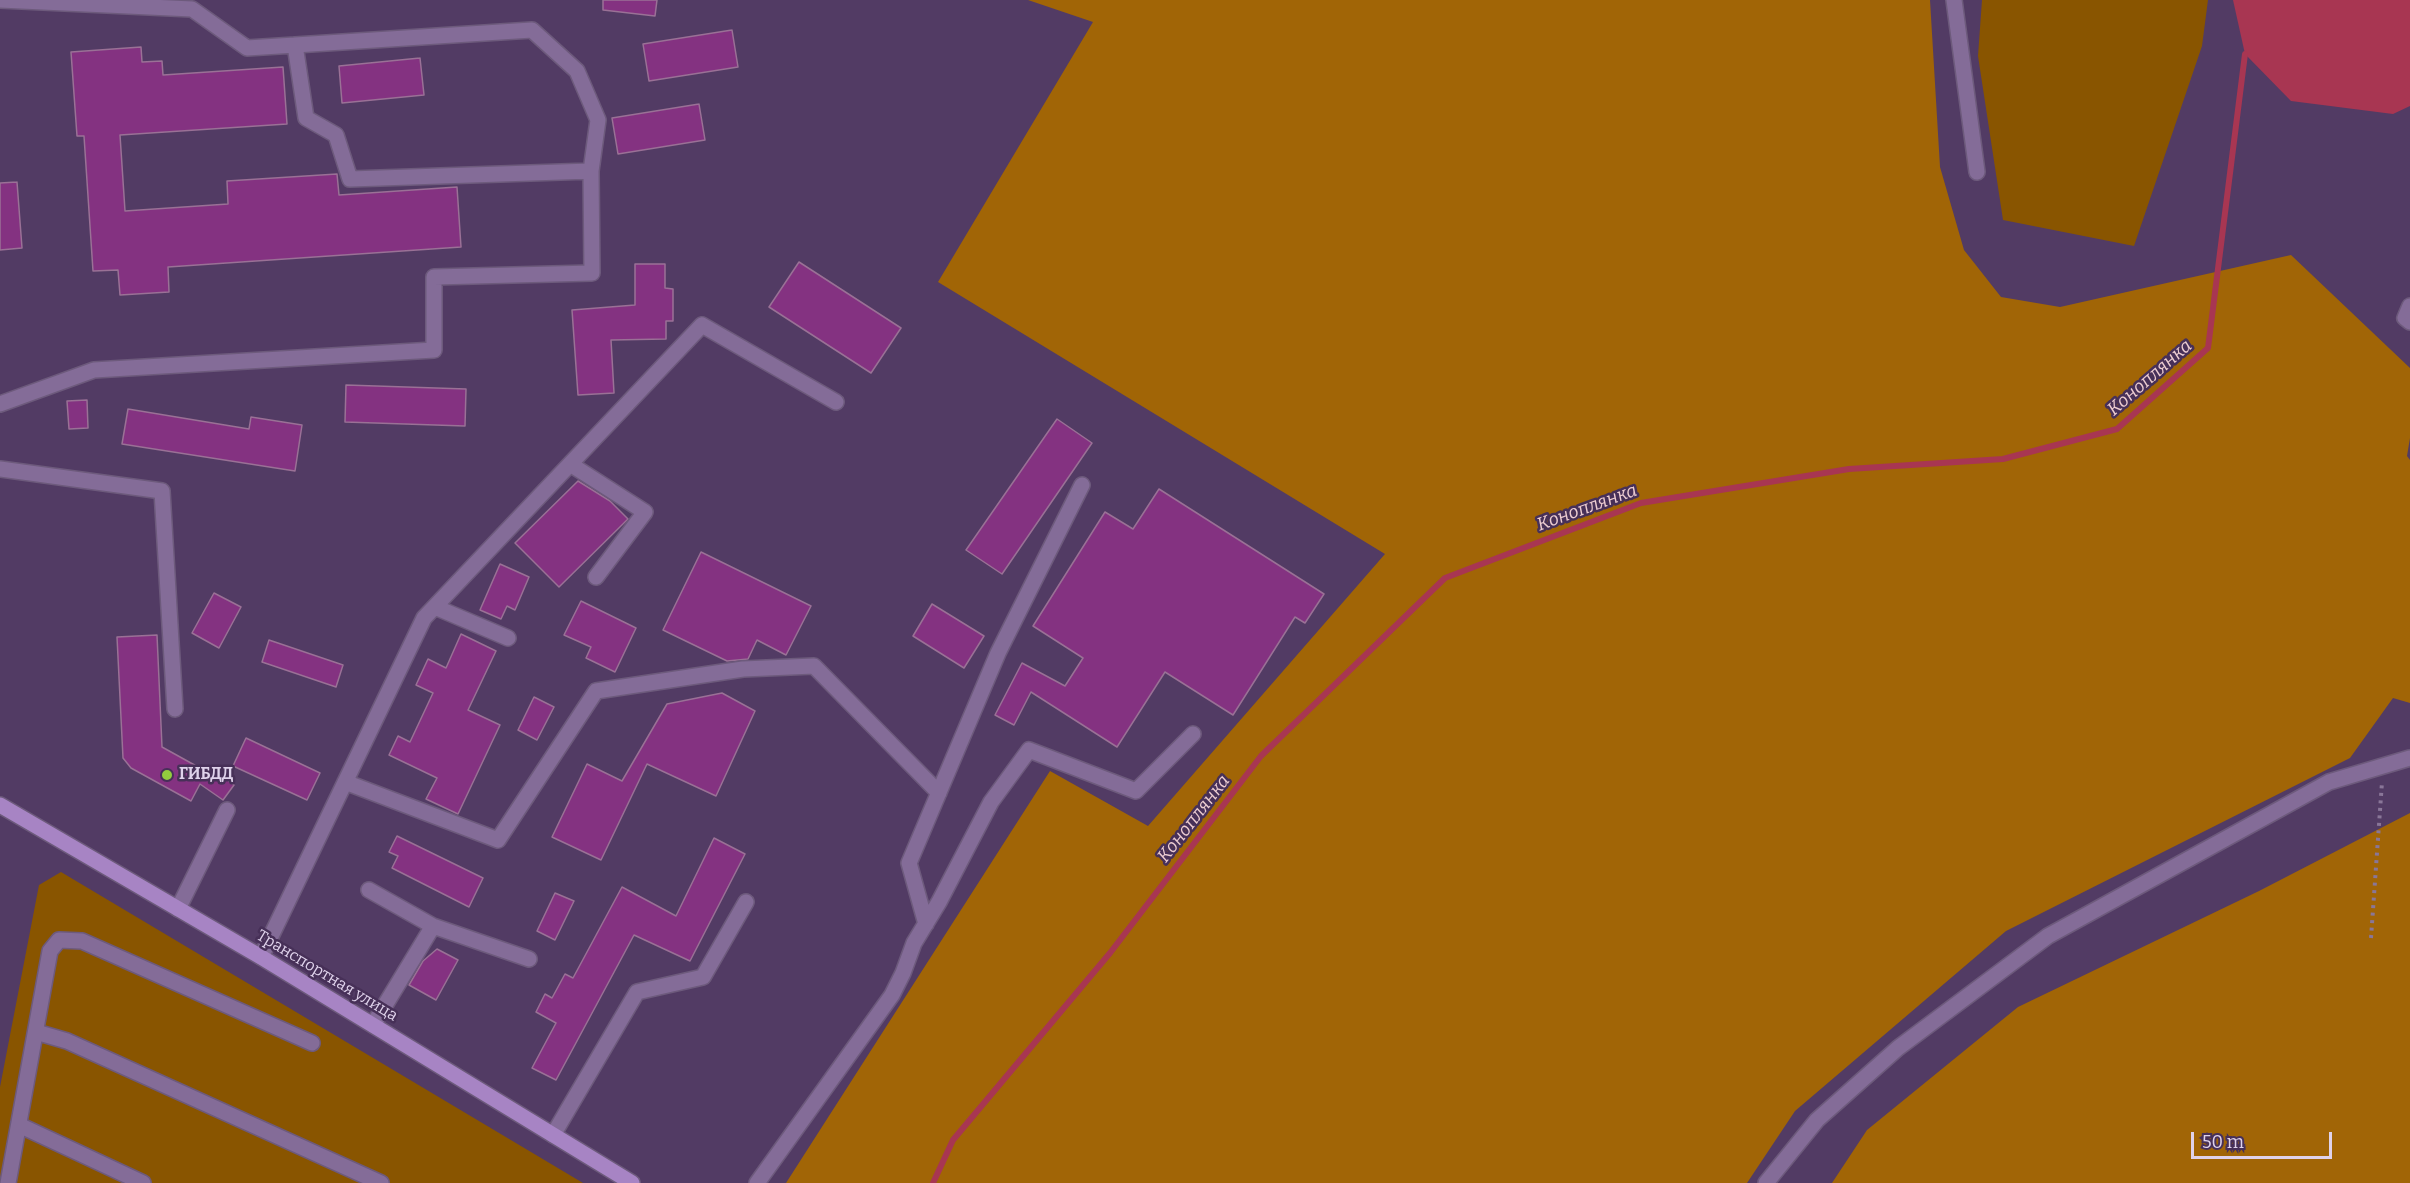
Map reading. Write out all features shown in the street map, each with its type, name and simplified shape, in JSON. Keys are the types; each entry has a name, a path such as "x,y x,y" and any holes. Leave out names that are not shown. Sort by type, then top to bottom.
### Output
{"main road":[{"name":"Транспортная улица","path":"0,805 261,957 632,1183"}],"street":[{"path":"0,0 192,9 247,48 532,30 578,71 598,120 591,171 592,273 434,277 434,350 94,370 0,404"},
{"path":"1954,0 1977,172"},
{"path":"295,45 306,118 336,135 350,179 591,171"},
{"path":"2410,306 2405,318 2410,322"},
{"path":"261,957 424,618 702,325 836,402"},
{"path":"570,464 645,512 596,577"},
{"path":"0,469 162,491 175,709"},
{"path":"926,924 909,863 998,653 1082,485"},
{"path":"435,607 508,638"},
{"path":"345,782 498,840 596,691 743,669 814,666 939,793"},
{"path":"757,1183 892,995 914,943 991,802 1029,750 1136,791 1193,734"},
{"path":"1766,1183 1816,1120 1898,1048 2048,936 2329,782 2410,758"},
{"path":"178,909 227,810"},
{"path":"369,890 432,926 529,959"},
{"path":"553,1135 637,992 703,977 746,902"},
{"path":"373,1025 432,926"},
{"path":"8,1183 51,951 59,940 82,941 312,1043"},
{"path":"36,1032 67,1041 381,1183"},
{"path":"19,1125 143,1183"}],"path":[{"path":"2371,938 2383,766"}],"shaded area":[{"path":"1028,0 1930,0 1940,167 1964,250 2001,297 2060,307 2291,255 2410,368 2410,438 2407,456 2410,460 2410,703 2393,698 2350,758 2006,931 1795,1111 1747,1183 786,1183 1050,771 1148,826 1385,554 938,282 1093,22"},
{"path":"1982,0 2208,0 2202,46 2134,246 2003,220 1978,56"},
{"path":"2233,0 2410,0 2410,106 2393,114 2291,101 2245,54"},
{"path":"2410,813 2410,1183 1832,1183 1867,1130 2018,1007 2259,891"},
{"path":"61,872 583,1183 0,1183 0,1087 39,885"}],"building":[{"path":"603,0 657,0 655,16 603,10"},
{"path":"732,30 738,67 649,81 643,44"},
{"path":"141,47 142,62 162,61 163,75 283,67 287,124 120,135 125,211 228,204 227,181 337,174 339,195 457,187 461,247 168,267 169,292 120,295 118,270 93,271 84,136 77,136 71,52"},
{"path":"420,58 424,95 342,103 339,66"},
{"path":"699,104 705,140 618,154 612,118"},
{"path":"17,182 22,248 0,250 0,183"},
{"path":"799,262 901,328 871,373 769,307"},
{"path":"635,264 665,264 665,288 673,289 673,321 666,321 666,339 611,340 614,393 578,395 572,310 635,305"},
{"path":"346,385 466,389 465,426 345,422"},
{"path":"87,400 88,428 69,429 67,401"},
{"path":"128,409 249,429 251,417 302,425 295,471 122,444"},
{"path":"1057,419 1092,443 1002,574 966,550"},
{"path":"578,481 610,501 628,519 559,587 515,543"},
{"path":"1159,489 1324,594 1305,623 1295,617 1233,715 1165,672 1117,747 1031,692 1014,725 995,715 1022,663 1065,686 1083,658 1033,626 1105,512 1133,529"},
{"path":"701,552 811,606 786,655 757,640 748,659 727,661 663,630"},
{"path":"500,564 529,577 515,610 507,606 501,619 480,610"},
{"path":"214,593 241,607 219,648 192,633"},
{"path":"581,601 636,628 615,672 586,658 591,647 564,635"},
{"path":"932,604 984,636 964,668 913,636"},
{"path":"461,634 496,651 468,710 500,725 458,814 426,799 437,778 389,755 398,736 410,742 433,693 416,685 428,659 446,668"},
{"path":"157,635 162,747 209,773 212,769 234,785 223,800 200,784 191,801 131,768 123,758 117,637"},
{"path":"269,640 343,665 336,687 262,662"},
{"path":"722,693 755,711 716,796 647,764 601,860 552,837 587,764 622,781 667,704"},
{"path":"534,697 554,707 537,740 518,730"},
{"path":"246,738 320,773 307,800 233,766"},
{"path":"397,836 483,878 469,907 392,868 398,856 389,852"},
{"path":"714,838 745,854 690,961 634,935 556,1080 532,1068 556,1023 536,1012 545,994 552,998 565,974 573,978 622,887 676,916"},
{"path":"555,893 574,901 555,940 537,931"},
{"path":"437,949 458,960 436,1000 409,985 423,961"}],"waterway":[{"name":"Коноплянка","path":"933,1183 953,1140 1110,953 1261,756 1445,578 1641,503 1849,469 2003,459 2117,429 2208,348 2245,54"}],"place":[{"name":"ГИБДД","path":"167,775"}]}
